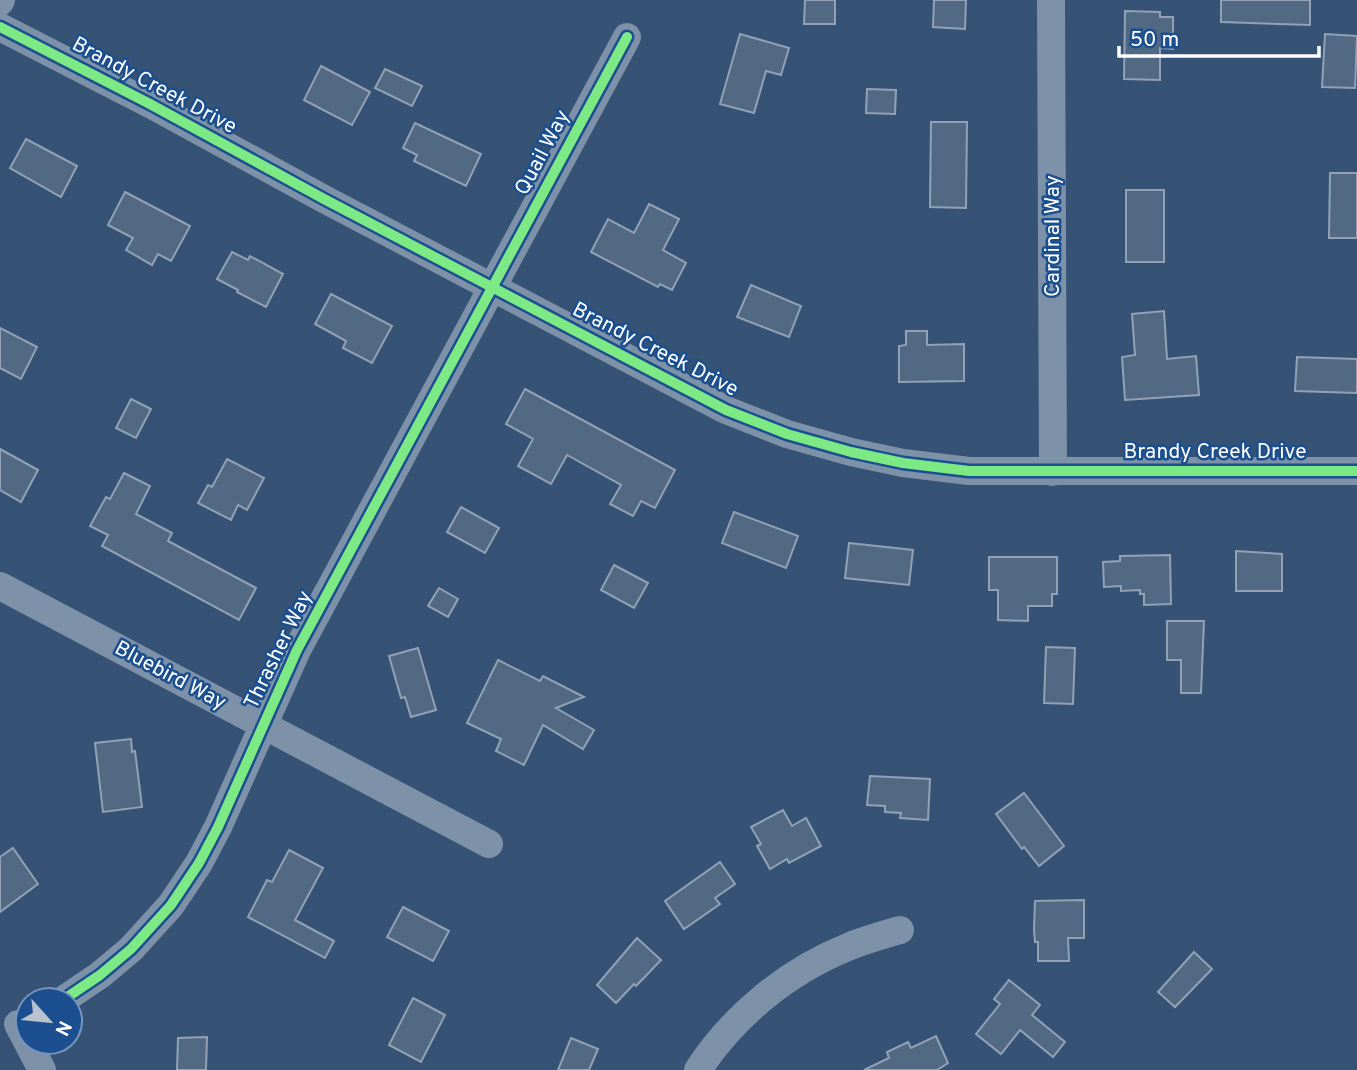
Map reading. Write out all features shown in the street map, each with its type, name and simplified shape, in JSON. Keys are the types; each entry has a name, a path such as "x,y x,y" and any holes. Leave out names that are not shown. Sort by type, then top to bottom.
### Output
{"street":[{"name":"Cardinal Way","path":"1051,0 1053,472"},
{"name":"Brandy Creek Drive","path":"0,27 726,410 787,434 903,463 969,471 1357,471"},
{"name":"Quail Way","path":"493,287 627,37"},
{"name":"Thrasher Way","path":"84,986 131,949 171,905 199,863 218,827 297,650 493,287"},
{"name":"Bluebird Way","path":"0,586 489,844"},
{"path":"698,1070 737,1022 770,992 808,966 848,946 900,930"}],"building":[{"path":"805,0 835,0 835,24 804,24"},
{"path":"934,0 966,0 965,29 933,27"},
{"path":"1221,0 1310,0 1310,25 1221,22"},
{"path":"1125,11 1160,12 1160,17 1173,17 1173,49 1160,48 1160,80 1124,79"},
{"path":"740,34 789,48 781,75 766,71 754,113 720,104"},
{"path":"1325,34 1357,36 1355,88 1322,87"},
{"path":"321,66 370,92 352,125 304,100"},
{"path":"385,69 422,86 412,106 375,88"},
{"path":"867,89 896,90 895,114 866,113"},
{"path":"931,122 967,122 966,208 930,207"},
{"path":"415,123 481,154 466,186 414,161 417,155 403,148"},
{"path":"26,139 77,166 61,197 10,168"},
{"path":"1330,173 1357,173 1357,238 1329,238"},
{"path":"1126,190 1164,190 1164,262 1126,262"},
{"path":"125,192 190,226 171,261 158,254 152,265 126,250 133,238 108,225"},
{"path":"649,204 679,219 663,250 686,263 672,290 660,284 658,287 591,252 608,219 634,233"},
{"path":"232,252 248,260 250,256 283,274 266,307 217,279"},
{"path":"751,285 801,306 789,337 737,317"},
{"path":"331,294 392,326 372,363 343,348 346,341 315,324"},
{"path":"1164,311 1167,359 1196,356 1199,395 1125,400 1122,357 1135,355 1132,314"},
{"path":"0,328 37,347 21,379 0,368"},
{"path":"906,331 927,331 927,345 964,344 964,381 899,382 899,346 906,345"},
{"path":"1297,357 1357,359 1357,393 1295,391"},
{"path":"525,389 675,470 655,508 641,501 633,516 610,504 621,485 567,455 551,484 518,466 533,439 506,424"},
{"path":"131,399 151,409 136,438 116,428"},
{"path":"0,449 38,470 21,502 0,490"},
{"path":"227,459 264,478 247,510 238,505 231,520 198,503 208,485 212,487"},
{"path":"124,473 150,486 136,514 172,533 168,541 256,588 239,620 102,546 108,535 90,526 106,497 110,499"},
{"path":"461,507 499,528 485,553 447,532"},
{"path":"734,512 798,536 786,568 722,543"},
{"path":"849,543 913,550 909,585 845,578"},
{"path":"1236,551 1282,554 1282,591 1236,591"},
{"path":"1170,555 1171,604 1144,605 1144,594 1140,594 1140,590 1121,591 1121,586 1104,587 1103,562 1120,561 1120,556"},
{"path":"989,557 1057,557 1057,594 1052,594 1052,606 1028,606 1028,621 998,620 998,590 989,590"},
{"path":"614,565 648,583 634,608 601,590"},
{"path":"439,588 458,599 448,617 428,606"},
{"path":"1167,621 1204,621 1201,693 1181,693 1181,660 1167,660"},
{"path":"1046,647 1075,648 1073,704 1044,703"},
{"path":"418,648 436,710 411,717 405,697 401,698 389,656"},
{"path":"498,660 540,681 543,676 584,697 556,708 594,730 583,749 543,725 524,765 496,751 501,739 467,723"},
{"path":"131,739 142,807 103,812 95,743"},
{"path":"870,776 930,779 928,820 900,818 901,813 885,812 885,806 867,805"},
{"path":"1024,793 1064,846 1039,866 1024,847 1022,849 996,814"},
{"path":"783,810 792,826 806,818 821,846 789,863 787,859 770,869 757,846 761,844 751,827"},
{"path":"13,848 38,884 0,912 0,857"},
{"path":"289,850 323,868 295,920 334,941 325,958 248,917 267,880 272,882"},
{"path":"720,862 735,884 715,898 720,904 684,929 665,901"},
{"path":"1084,900 1084,938 1068,938 1069,961 1038,961 1038,942 1035,942 1034,929 1035,901"},
{"path":"403,907 449,931 433,961 387,937"},
{"path":"637,938 661,960 616,1003 597,985"},
{"path":"1194,952 1212,969 1175,1007 1158,992"},
{"path":"1009,980 1040,1005 1032,1015 1065,1042 1053,1057 1020,1030 1001,1054 976,1034 1000,1004 994,999"},
{"path":"413,998 445,1015 421,1062 389,1045"},
{"path":"936,1036 948,1063 937,1070 864,1070 889,1058 887,1052 908,1042 911,1048"},
{"path":"207,1037 206,1070 177,1070 178,1038"},
{"path":"571,1038 598,1049 589,1070 558,1070"}],"cycle path":[{"path":"0,27 726,410 787,434 903,463 969,471 1357,471"},
{"path":"84,986 131,949 171,905 199,863 218,827 297,650 627,37"}]}
